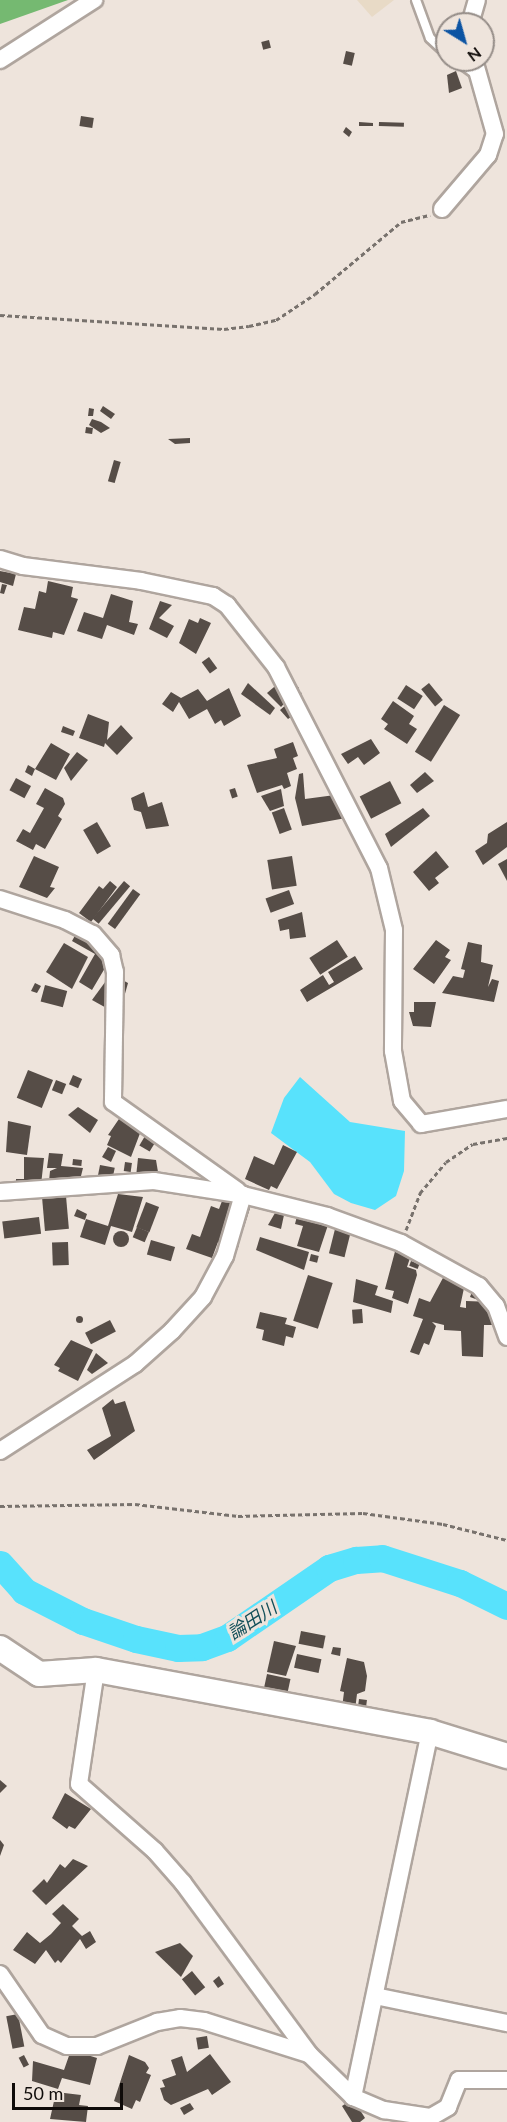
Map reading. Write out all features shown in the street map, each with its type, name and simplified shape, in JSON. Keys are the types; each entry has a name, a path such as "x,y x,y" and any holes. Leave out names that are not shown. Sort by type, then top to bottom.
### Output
{"street":[{"path":"0,60 94,0"},
{"path":"442,209 488,155 495,134 477,72"},
{"path":"0,559 23,566 141,580 213,596 227,605 276,667 379,868 394,930 393,1051 402,1101 421,1124 507,1109"},
{"path":"0,899 65,920 93,934 111,955 115,972 113,1102 243,1195"},
{"path":"0,1192 154,1181 243,1195 327,1216 401,1244 479,1286 496,1306 507,1337"},
{"path":"0,1450 27,1437 135,1364 172,1331 203,1297 225,1256 243,1195"},
{"path":"0,1648 39,1674 96,1670 430,1732 507,1756"},
{"path":"96,1670 79,1784 155,1851 183,1883 309,2054 353,2097 384,2110 431,2117 448,2107 459,2080 507,2080"},
{"path":"353,2097 430,1732"},
{"path":"0,1974 42,2035 67,2046 97,2046 157,2022 180,2018 204,2021 309,2054"},
{"path":"375,1996 507,2023"}],"lane":[{"path":"416,0 430,38 435,43"}],"path":[{"path":"0,315 224,328 249,326 276,320 315,294 401,222 442,209"},
{"path":"401,1244 420,1193 446,1162 473,1144 507,1138"},
{"path":"0,1506 135,1504 238,1516 363,1513 443,1524 507,1540"}],"shaded area":[{"path":"357,0 394,0 372,17"}],"green space":[{"path":"0,0 68,0 0,24"}],"water":[{"path":"300,1077 350,1122 405,1131 404,1171 396,1196 375,1210 351,1203 334,1194 310,1162 271,1133 284,1098"}],"building":[{"path":"269,40 271,48 263,50 261,42"},
{"path":"346,51 355,53 352,66 343,64"},
{"path":"456,72 462,88 449,93 447,75"},
{"path":"81,116 94,118 92,128 79,126"},
{"path":"359,122 373,123 373,126 359,126"},
{"path":"379,122 404,123 404,127 379,126"},
{"path":"346,127 352,132 349,137 343,132"},
{"path":"103,406 115,414 111,419 100,411"},
{"path":"89,408 94,409 93,416 88,416"},
{"path":"92,419 110,428 101,433 89,425"},
{"path":"86,427 93,428 92,434 85,433"},
{"path":"190,438 190,443 175,444 168,439"},
{"path":"114,460 121,462 115,483 108,481"},
{"path":"0,571 16,574 13,586 0,582"},
{"path":"48,581 73,587 71,597 78,599 64,635 53,632 52,638 18,630 24,607 35,609 39,591 46,593"},
{"path":"2,584 7,585 4,594 0,593"},
{"path":"111,594 133,601 129,622 138,624 134,635 107,625 102,639 77,631 84,612 103,618"},
{"path":"160,601 172,605 159,618 174,626 167,638 149,629"},
{"path":"200,618 211,623 196,654 179,643 189,619 198,623"},
{"path":"209,657 217,668 210,674 202,662"},
{"path":"287,676 299,688 281,707 267,693"},
{"path":"248,683 275,708 270,715 241,694"},
{"path":"429,683 443,700 435,706 421,689"},
{"path":"406,685 423,696 414,709 397,698"},
{"path":"229,688 241,716 224,726 221,720 215,724 207,709 189,719 179,702 173,712 162,704 171,692 181,698 198,689 207,701"},
{"path":"301,692 309,719 294,715 288,719 280,710"},
{"path":"393,701 414,716 409,724 417,729 407,744 384,729 388,724 381,719"},
{"path":"444,705 460,715 431,762 415,752"},
{"path":"88,714 109,722 107,740 121,725 133,738 117,755 105,743 104,747 79,738"},
{"path":"63,726 75,731 73,736 61,732"},
{"path":"371,739 380,753 364,765 358,757 348,764 341,754"},
{"path":"293,742 298,756 293,758 297,769 287,773 291,786 284,789 282,785 257,793 247,765 277,758 274,749"},
{"path":"51,743 70,754 56,780 35,769"},
{"path":"77,752 88,760 71,781 64,768"},
{"path":"28,765 35,769 32,776 25,772"},
{"path":"425,772 434,781 417,793 410,785"},
{"path":"303,773 305,799 335,795 346,818 302,826 295,798 299,774"},
{"path":"16,778 31,786 24,798 9,790"},
{"path":"390,781 401,803 371,819 360,796"},
{"path":"45,788 63,798 65,804 58,816 62,819 45,849 36,844 33,850 16,841 23,829 30,833 44,808 36,804"},
{"path":"235,788 238,797 232,798 229,790"},
{"path":"281,789 284,806 270,811 261,796"},
{"path":"144,792 148,807 162,802 169,826 146,829 141,812 134,810 131,798"},
{"path":"284,808 292,830 280,834 272,812"},
{"path":"423,808 430,816 391,847 385,834"},
{"path":"97,822 111,846 97,854 83,830"},
{"path":"507,822 507,847 483,865 475,851 487,843 488,834"},
{"path":"436,851 449,867 435,878 439,883 429,891 413,872"},
{"path":"34,856 59,867 50,887 55,888 47,898 19,887"},
{"path":"292,856 297,886 272,890 267,860"},
{"path":"507,859 507,881 498,864"},
{"path":"110,881 117,887 91,922 79,913 99,886 103,889"},
{"path":"124,881 130,886 99,924 93,919"},
{"path":"133,889 140,894 115,929 108,924"},
{"path":"289,890 294,904 271,913 266,899"},
{"path":"302,912 306,937 290,939 289,929 280,931 278,920"},
{"path":"78,930 115,951 92,990 79,982 95,954 72,941"},
{"path":"337,940 348,957 320,975 309,958"},
{"path":"436,940 450,950 445,957 451,960 434,984 413,969"},
{"path":"468,942 482,945 481,962 493,965 488,987 492,979 499,981 494,1002 442,993 453,976 463,978 465,970 461,969"},
{"path":"64,943 88,957 72,989 46,972"},
{"path":"355,956 363,969 307,1002 300,990 323,975 329,985 334,982 328,972"},
{"path":"111,974 128,983 119,1015 92,1000"},
{"path":"35,983 41,986 37,993 31,991"},
{"path":"45,985 67,991 63,1007 41,1001"},
{"path":"414,1002 436,1002 431,1027 413,1026 409,1012 414,1012"},
{"path":"28,1070 53,1080 42,1108 17,1098"},
{"path":"73,1075 82,1079 78,1088 69,1084"},
{"path":"56,1080 66,1084 62,1094 52,1090"},
{"path":"78,1107 98,1120 90,1133 68,1115"},
{"path":"121,1116 142,1128 131,1157 107,1145 111,1136 108,1135"},
{"path":"8,1121 31,1126 27,1155 6,1152"},
{"path":"145,1136 155,1142 150,1152 139,1145"},
{"path":"283,1145 297,1152 277,1189 271,1186 269,1190 245,1179 254,1156 274,1165"},
{"path":"108,1147 116,1151 111,1162 102,1157"},
{"path":"49,1153 63,1154 61,1166 83,1168 79,1184 49,1181 50,1171 57,1168 47,1168"},
{"path":"24,1157 44,1158 41,1185 16,1186 16,1179 24,1179"},
{"path":"138,1158 156,1160 159,1178 136,1177"},
{"path":"73,1159 82,1160 81,1166 72,1165"},
{"path":"125,1162 132,1163 131,1172 124,1171"},
{"path":"100,1165 115,1168 111,1185 97,1182"},
{"path":"225,1193 250,1208 244,1227 232,1223 229,1241 239,1245 233,1261 222,1257 227,1245 218,1242 212,1258 186,1249 192,1234 200,1237 211,1206 219,1209"},
{"path":"118,1194 143,1197 132,1232 111,1226 105,1245 80,1237 86,1219 108,1226"},
{"path":"66,1196 69,1229 45,1231 42,1198"},
{"path":"146,1202 159,1207 149,1232 136,1227"},
{"path":"77,1209 87,1214 85,1220 74,1216"},
{"path":"298,1212 329,1222 319,1252 297,1246 303,1226 295,1224"},
{"path":"275,1213 284,1215 281,1229 268,1225"},
{"path":"39,1217 41,1234 4,1238 2,1222"},
{"path":"137,1227 149,1232 145,1242 133,1237"},
{"path":"335,1229 351,1233 344,1257 329,1253"},
{"path":"121,1231 127,1233 129,1239 127,1245 121,1247 115,1245 113,1239 115,1233"},
{"path":"260,1237 309,1252 304,1270 256,1250"},
{"path":"151,1240 175,1247 171,1261 147,1254"},
{"path":"68,1242 69,1265 53,1266 52,1243"},
{"path":"397,1244 413,1249 407,1267 416,1270 417,1275 408,1304 392,1298 394,1291 385,1289"},
{"path":"311,1254 319,1256 317,1263 309,1261"},
{"path":"411,1261 419,1264 418,1269 409,1266"},
{"path":"451,1263 468,1269 460,1307 466,1308 466,1301 493,1302 497,1325 484,1325 483,1357 462,1356 461,1331 444,1330 444,1325 432,1322 436,1326 429,1345 424,1343 419,1355 410,1352 423,1319 413,1316 419,1298 430,1302"},
{"path":"308,1275 333,1283 318,1329 293,1321"},
{"path":"356,1279 378,1286 375,1295 393,1301 391,1313 353,1302"},
{"path":"476,1281 481,1301 470,1297"},
{"path":"362,1309 363,1323 353,1324 352,1310"},
{"path":"260,1312 287,1318 285,1324 296,1327 293,1338 286,1336 284,1346 262,1340 264,1330 256,1328"},
{"path":"79,1315 83,1319 79,1323 75,1319"},
{"path":"110,1320 116,1332 91,1344 85,1333"},
{"path":"71,1340 93,1350 78,1381 58,1371 60,1368 54,1365"},
{"path":"96,1353 108,1363 92,1374 87,1370"},
{"path":"113,1399 115,1404 125,1401 135,1431 94,1460 87,1450 111,1436 102,1408"},
{"path":"301,1631 326,1636 323,1649 299,1644"},
{"path":"274,1641 296,1646 286,1676 267,1672"},
{"path":"333,1647 341,1648 340,1656 331,1654"},
{"path":"297,1654 321,1659 319,1673 294,1668"},
{"path":"347,1658 364,1662 367,1676 365,1691 357,1694 355,1710 342,1708 344,1692 340,1691"},
{"path":"267,1674 290,1679 287,1697 263,1692"},
{"path":"359,1699 367,1700 365,1713 357,1712"},
{"path":"0,1780 7,1786 0,1793"},
{"path":"65,1793 91,1809 75,1829 69,1826 67,1829 52,1818"},
{"path":"0,1840 4,1845 0,1856"},
{"path":"73,1859 88,1866 46,1905 32,1891 44,1879 47,1883 60,1864 65,1868"},
{"path":"63,1904 79,1919 72,1926 82,1936 90,1931 96,1942 86,1949 80,1939 61,1963 58,1960 55,1963 46,1950 35,1964 13,1950 27,1932 40,1943 51,1934 61,1923 52,1914"},
{"path":"180,1943 193,1956 181,1977 155,1952"},
{"path":"192,1971 205,1987 195,1996 182,1979"},
{"path":"219,1976 224,1984 218,1988 213,1981"},
{"path":"18,2014 24,2046 13,2049 6,2016"},
{"path":"207,2036 209,2048 198,2050 196,2038"},
{"path":"71,2050 97,2058 90,2085 62,2078 58,2089 32,2081 33,2061 64,2070"},
{"path":"210,2054 231,2082 212,2095 208,2089 171,2105 164,2100 160,2088 165,2087 162,2080 176,2075 171,2060 182,2056 187,2072"},
{"path":"24,2055 29,2065 24,2068 19,2058"},
{"path":"129,2055 145,2062 149,2068 146,2073 151,2075 140,2102 136,2100 132,2109 114,2101"},
{"path":"56,2092 81,2095 79,2105 88,2106 86,2122 50,2119"},
{"path":"353,2099 365,2118 360,2122 352,2122 342,2106"},
{"path":"190,2103 194,2109 184,2115 180,2108"}],"waterway":[{"name":"論田川","path":"0,1564 24,1591 83,1621 136,1639 178,1648 202,1647 227,1638 329,1568 356,1560 382,1558 460,1583 507,1606"}]}
